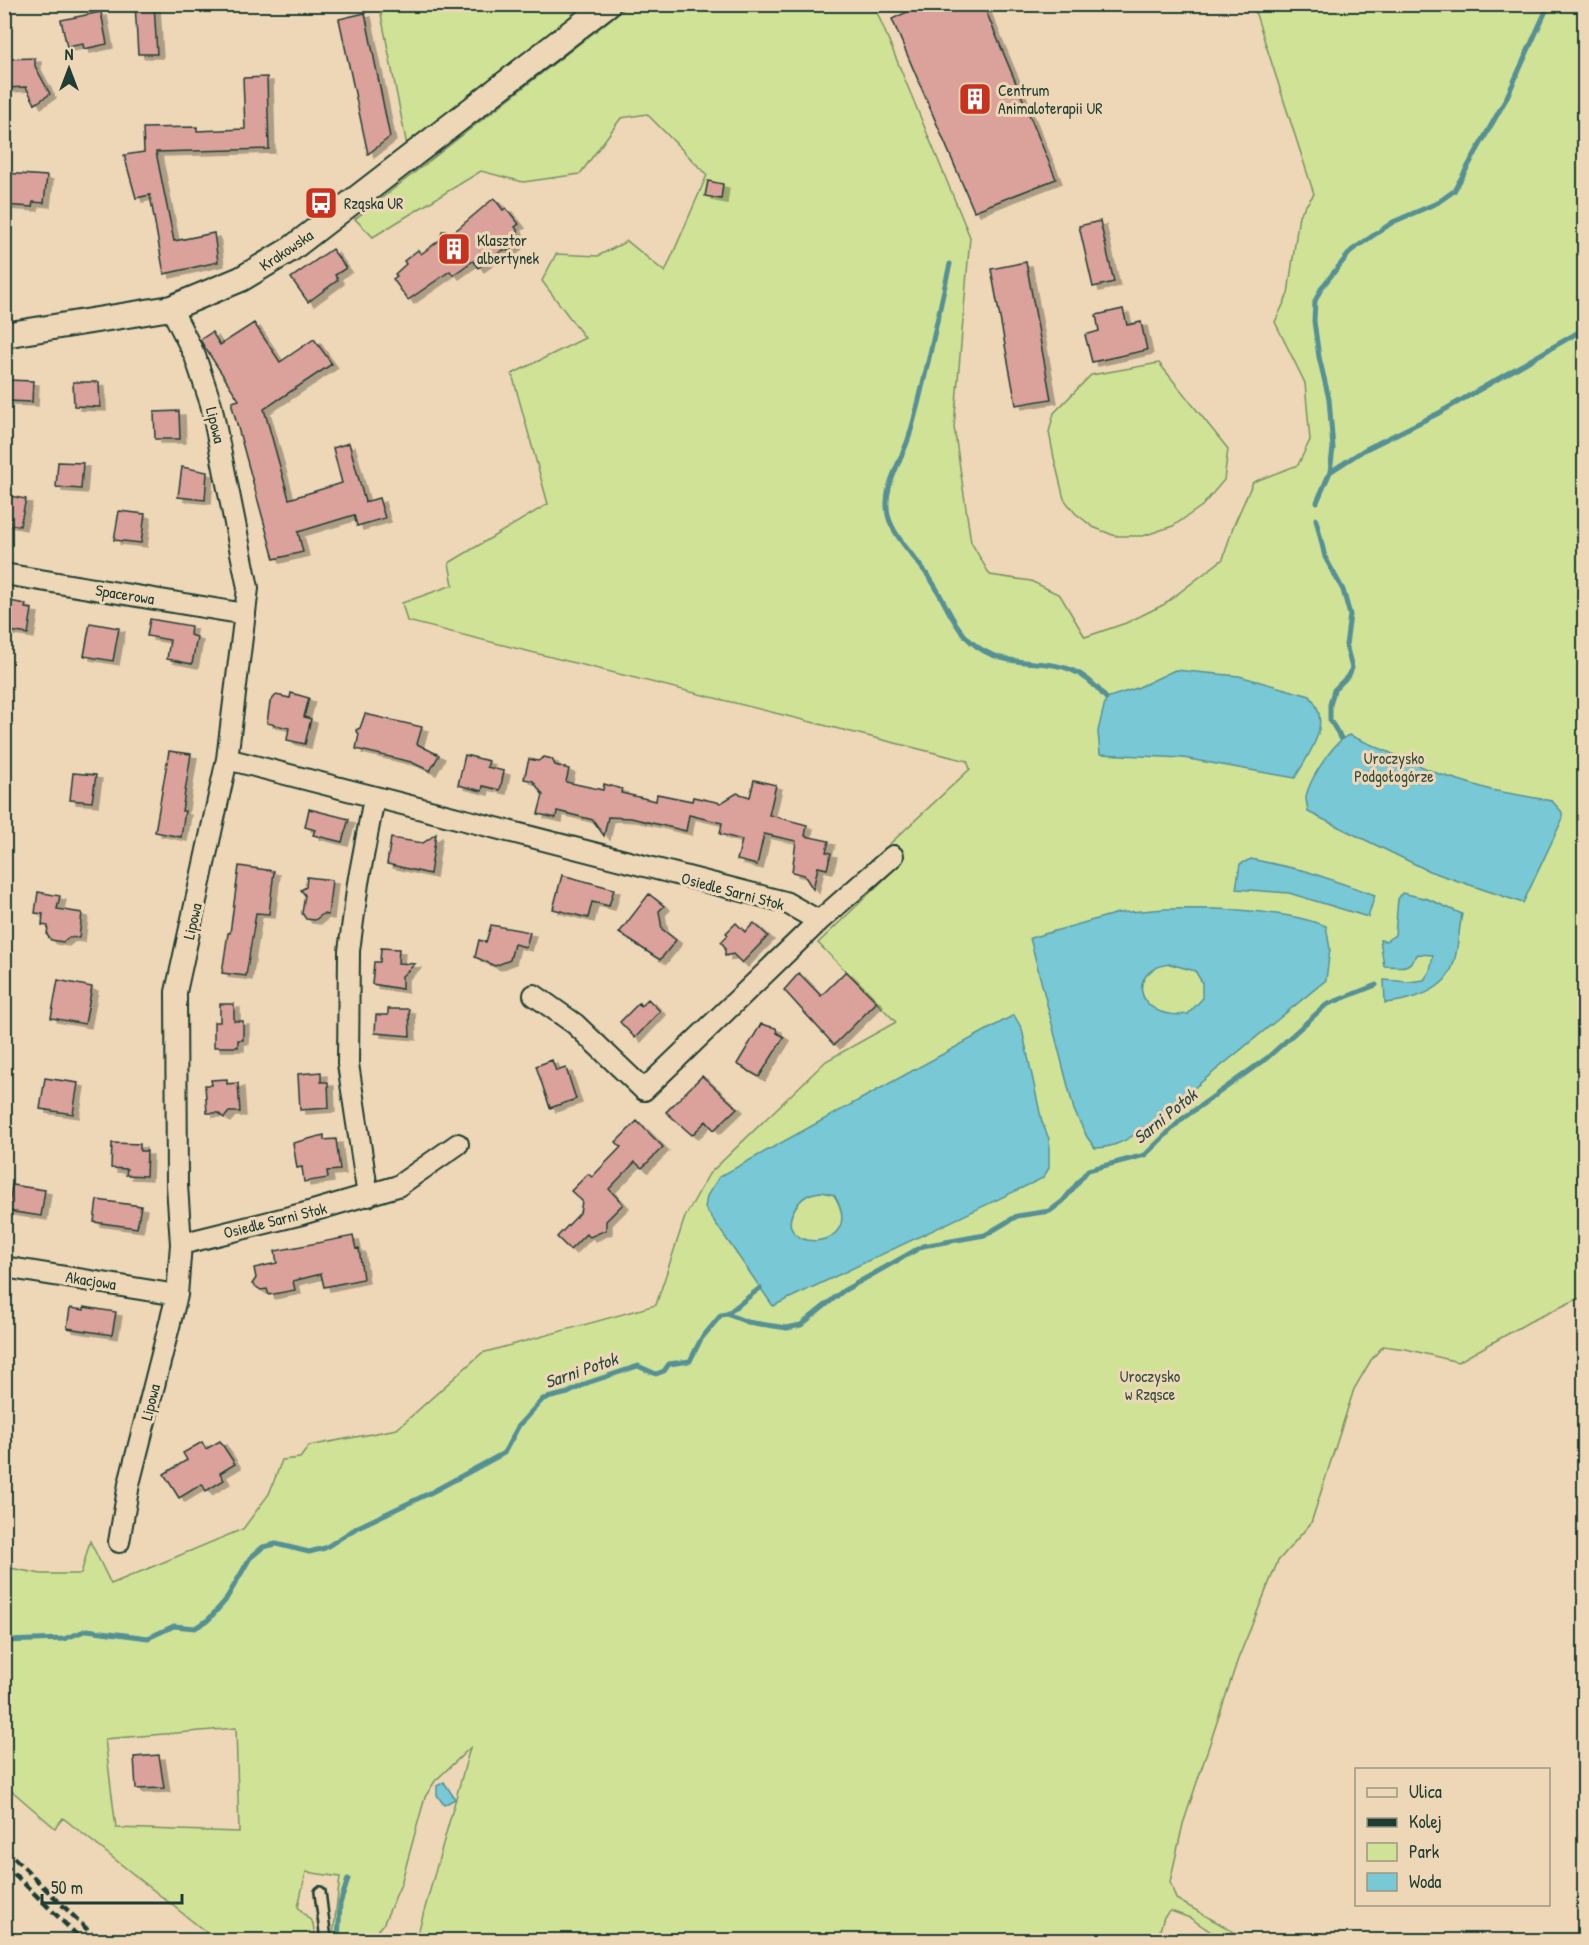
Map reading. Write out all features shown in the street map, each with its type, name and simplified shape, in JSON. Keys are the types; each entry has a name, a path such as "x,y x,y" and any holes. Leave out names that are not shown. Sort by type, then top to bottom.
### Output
{"street":[{"name":"Krakowska","path":"4,335 171,308 241,279 291,249 608,4"},
{"name":"Lipowa","path":"119,1542 129,1484 177,1295 181,1244 177,1185 176,992 227,759 248,588 220,439 195,356 171,308"},
{"name":"Spacerowa","path":"4,574 245,614"},
{"name":"Osiedle Sarni Stok","path":"227,759 785,902 819,921"},
{"path":"368,1196 348,1064 349,951 358,884 374,798"},
{"path":"534,995 574,1024 644,1090 819,921 893,856"},
{"name":"Osiedle Sarni Stok","path":"181,1244 399,1186 458,1144"},
{"name":"Akacjowa","path":"4,1267 177,1295"}],"lane":[{"path":"320,1892 326,1941"}],"green space":[{"path":"379,4 588,5 407,146"},
{"path":"629,5 874,5 970,237 954,427 971,542 990,575 1031,581 1060,595 1085,637 1126,623 1163,605 1223,559 1233,527 1253,482 1298,465 1310,440 1305,383 1275,322 1288,294 1299,215 1314,194 1253,5 1584,5 1584,1296 1529,1322 1458,1362 1406,1349 1383,1346 1371,1360 1354,1389 1311,1523 1278,1561 1238,1659 1183,1824 1170,1882 1176,1899 1248,1940 1223,1940 1190,1918 1171,1911 1164,1917 1157,1940 416,1940 470,1748 435,1781 425,1797 401,1884 383,1925 369,1940 338,1940 333,1935 340,1877 306,1872 298,1907 313,1923 315,1940 216,1940 63,1818 55,1828 5,1785 5,1567 41,1574 81,1574 90,1541 111,1584 243,1529 269,1494 282,1460 300,1458 309,1446 397,1429 482,1353 656,1305 685,1217 709,1174 826,1061 896,1022 818,943 898,866 892,859 878,855 970,769 967,761 407,621 402,603 453,585 449,563 548,504 512,374 585,338 542,281 556,254 598,256 627,241 665,272 707,175 647,114 621,118 580,174 523,182 481,171 373,237 355,219","holes":["236,1728 239,1832 116,1828 105,1739"]},
{"path":"1159,363 1228,449 1224,480 1202,506 1173,526 1143,536 1115,536 1093,527 1075,513 1064,499 1049,432 1054,413 1091,375"}],"water":[{"path":"1175,670 1239,676 1310,696 1317,706 1319,727 1312,748 1295,778 1183,758 1100,754 1098,731 1106,698 1137,688"},
{"path":"1349,735 1439,774 1491,790 1552,801 1562,812 1562,820 1523,903 1429,871 1308,812 1306,798 1311,782 1329,753"},
{"path":"1251,859 1306,871 1375,895 1368,917 1289,893 1236,889 1240,864"},
{"path":"1402,893 1428,899 1462,914 1457,950 1451,970 1440,985 1413,998 1385,1003 1384,980 1409,982 1424,980 1430,971 1433,955 1418,954 1404,966 1384,966 1380,940 1386,941 1395,935 1398,899"},
{"path":"1165,909 1204,909 1290,916 1326,926 1330,949 1326,980 1154,1121 1119,1143 1095,1148 1074,1110 1030,938 1118,913","holes":["1170,964 1195,971 1202,982 1202,999 1188,1014 1170,1014 1156,1010 1147,1003 1142,994 1142,984 1147,975 1156,968"]},
{"path":"1014,1015 1022,1029 1042,1122 1049,1139 1049,1168 1043,1178 773,1306 705,1208 707,1196 719,1177","holes":["822,1192 834,1195 842,1214 839,1228 830,1237 818,1240 805,1239 795,1234 790,1223 800,1201 806,1196"]},
{"path":"444,1782 455,1799 444,1805 437,1795 437,1786"}],"building":[{"path":"135,4 154,4 157,54 138,54"},
{"name":"Centrum Animaloterapii UR","path":"924,4 983,4 1056,179 974,211 892,19"},
{"path":"101,12 107,44 84,49 83,44 67,47 61,20"},
{"path":"365,13 390,137 368,154 339,19"},
{"path":"35,58 35,66 50,94 35,104 26,87 6,88 6,59"},
{"path":"267,77 269,149 156,152 174,241 214,233 218,262 164,274 150,195 136,198 124,155 144,152 143,128 197,127 197,131 245,129 243,78"},
{"path":"4,173 47,176 44,203 33,202 32,207 4,205"},
{"path":"708,181 723,184 721,199 705,196"},
{"name":"Klasztor albertynek","path":"494,198 503,210 506,208 519,224 515,227 518,231 514,234 518,238 516,245 510,251 503,250 478,268 473,261 453,275 450,271 408,300 393,279 406,264 404,261 418,250 421,254 441,239 442,231 454,232"},
{"path":"1100,221 1114,282 1093,287 1079,226"},
{"path":"332,249 346,268 335,275 338,280 308,302 291,278"},
{"path":"1026,262 1051,399 1016,405 991,269"},
{"path":"1123,309 1127,325 1141,322 1147,350 1092,362 1085,335 1099,331 1096,315"},
{"path":"254,323 280,362 314,339 332,364 264,409 289,499 342,483 333,448 349,443 365,502 379,498 385,518 357,526 354,515 298,532 303,552 274,559 232,406 232,402 239,400 200,340 212,332 220,345"},
{"path":"7,380 33,381 32,402 7,401"},
{"path":"73,382 99,382 100,407 74,406"},
{"path":"179,411 180,439 155,439 154,412"},
{"path":"58,462 83,463 81,489 56,487"},
{"path":"182,467 207,472 205,500 178,497"},
{"path":"4,495 26,499 20,526 4,523"},
{"path":"119,511 145,514 141,543 114,540"},
{"path":"4,600 26,604 25,608 32,609 28,634 4,630"},
{"path":"150,619 191,626 190,635 197,637 192,664 167,659 170,640 147,636"},
{"path":"90,623 119,628 113,661 84,656"},
{"path":"291,693 309,698 304,717 311,719 305,744 287,740 289,728 267,723 270,702 276,695 290,698"},
{"path":"365,714 422,727 417,744 439,755 430,771 411,762 356,749 359,734 356,730 360,728"},
{"path":"169,751 191,754 182,811 185,811 181,837 155,832"},
{"path":"465,755 489,761 487,767 504,771 500,790 483,786 482,791 458,785"},
{"path":"544,757 552,759 555,765 569,769 566,782 603,790 604,784 622,789 621,793 656,801 657,794 692,801 693,797 721,803 737,793 750,797 754,780 776,785 769,815 807,825 805,836 829,841 826,852 831,853 827,869 818,867 813,889 804,875 792,872 796,841 764,834 757,865 737,860 742,840 720,834 722,823 689,815 686,831 631,818 608,817 604,836 593,820 557,811 556,818 538,814 543,795 533,781 524,779 529,759 538,761"},
{"path":"73,773 96,775 92,802 70,800"},
{"path":"309,809 349,819 342,842 313,835 315,830 305,827"},
{"path":"436,834 430,874 387,864 391,838 423,843"},
{"path":"239,866 274,871 269,914 256,913 246,976 222,973"},
{"path":"562,875 614,889 609,906 592,902 588,918 553,909"},
{"path":"307,877 332,880 328,915 323,914 315,920 306,919 302,913 305,895 301,890 306,887"},
{"path":"38,892 60,896 57,909 82,913 79,938 69,937 63,942 51,940 47,935 48,926 42,925 43,914 35,913"},
{"path":"649,894 664,906 659,911 662,929 676,940 660,960 619,933"},
{"path":"736,923 745,932 754,923 768,936 742,963 733,954 725,956 725,947 721,942"},
{"path":"491,925 530,932 526,947 514,944 510,960 495,966 475,957 479,940 486,942"},
{"path":"381,948 399,949 398,963 415,964 402,976 402,989 372,984 374,962 380,962"},
{"path":"846,971 877,1002 834,1045 784,990 799,973 821,996"},
{"path":"58,980 92,987 85,1024 51,1018"},
{"path":"648,999 660,1011 635,1038 620,1022 639,1003 641,1006"},
{"path":"220,1004 234,1004 234,1021 243,1021 243,1040 238,1040 238,1047 214,1047 214,1022 220,1022"},
{"path":"388,1009 409,1009 410,1036 375,1033 376,1015 388,1015"},
{"path":"761,1024 776,1028 777,1033 784,1037 759,1077 737,1064"},
{"path":"552,1060 556,1071 566,1068 576,1099 550,1108 536,1066"},
{"path":"321,1072 321,1082 328,1082 329,1108 300,1110 298,1074"},
{"path":"702,1076 737,1108 714,1130 706,1121 692,1135 666,1112"},
{"path":"45,1078 78,1083 73,1114 40,1109"},
{"path":"227,1079 227,1084 238,1083 240,1112 229,1112 224,1118 218,1113 207,1113 205,1085 212,1085 211,1080"},
{"path":"637,1121 663,1147 642,1168 635,1162 609,1189 623,1204 606,1221 606,1230 590,1237 586,1234 570,1250 557,1237 580,1213 582,1201 571,1191 588,1174 592,1177 621,1147 616,1142"},
{"path":"324,1135 324,1140 336,1139 340,1170 327,1171 328,1178 304,1182 302,1167 297,1168 293,1143"},
{"path":"112,1143 140,1144 140,1151 147,1151 146,1176 126,1175 127,1169 111,1168"},
{"path":"12,1185 45,1190 41,1216 8,1211"},
{"path":"97,1200 141,1206 137,1228 94,1222"},
{"path":"353,1236 356,1249 359,1248 363,1279 324,1287 321,1274 293,1281 295,1290 269,1295 267,1289 261,1290 252,1284 256,1278 254,1268 277,1263 275,1251"},
{"path":"84,1307 116,1312 112,1335 67,1328 70,1308 84,1310"},
{"path":"220,1441 235,1464 220,1473 224,1480 206,1491 202,1484 179,1498 164,1474 187,1460 183,1453 202,1442 206,1449"},
{"path":"159,1755 164,1788 136,1789 134,1757"}],"waterway":[{"path":"1317,502 1330,472 1333,448 1329,399 1319,357 1314,321 1315,301 1322,287 1352,250 1393,222 1437,203 1454,191 1506,99 1549,4"},
{"path":"950,264 915,416 890,485 887,505 891,524 930,578 961,631 975,645 1001,658 1047,664 1076,672 1091,682 1106,698"},
{"path":"1330,472 1364,450 1439,413 1584,329"},
{"path":"1316,519 1325,557 1343,590 1350,615 1346,645 1352,668 1349,675 1334,690 1330,705 1330,720 1341,738"},
{"name":"Sarni Potok","path":"4,1641 64,1639 87,1630 148,1638 174,1626 195,1628 208,1620 225,1601 250,1558 263,1547 276,1544 309,1552 325,1548 358,1527 432,1492 504,1453 519,1425 543,1399 568,1393 587,1383 638,1366 656,1374 664,1371 669,1364 690,1361 701,1339 721,1315 727,1314 747,1322 787,1328 801,1325 843,1291 923,1246 985,1235 1017,1216 1050,1211 1063,1201 1088,1170 1145,1155 1182,1119 1267,1058 1326,1005 1376,985"},
{"path":"727,1314 760,1288"},
{"path":"338,1940 340,1904 348,1879"}],"railway":[{"path":"4,1848 98,1940"},
{"path":"4,1864 82,1940"}],"place":[{"name":"Centrum Animaloterapii UR","path":"975,99"},
{"name":"Rząska UR","path":"321,203"},
{"name":"Klasztor albertynek","path":"454,249"}],"park label":[{"name":"Uroczysko Podgołogórze","path":"1394,767"},
{"name":"Uroczysko w Rząsce","path":"1150,1385"}]}
